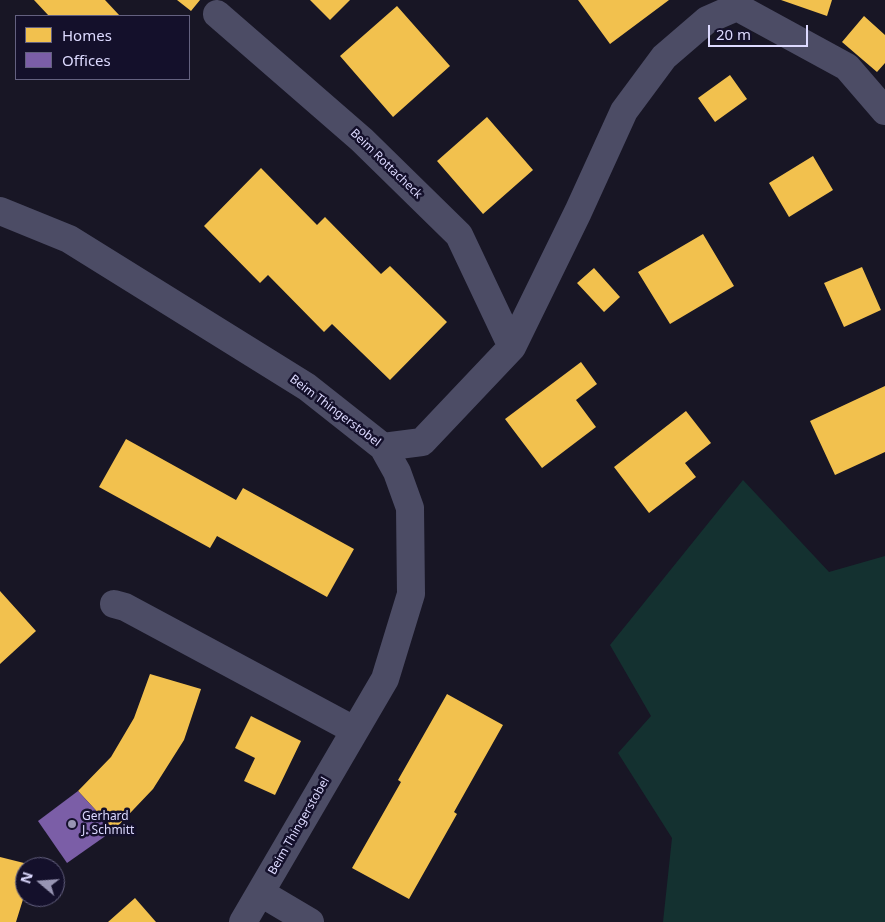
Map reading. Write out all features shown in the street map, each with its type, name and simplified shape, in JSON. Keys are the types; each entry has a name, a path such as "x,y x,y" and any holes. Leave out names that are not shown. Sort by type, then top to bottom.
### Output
{"street":[{"path":"383,447 422,442 512,347 578,212 624,111 664,56 707,20 736,3 847,67 885,111"},
{"name":"Beim Rottacheck","path":"217,14 362,140 459,235 512,347"},
{"name":"Beim Thingerstobel","path":"0,211 69,239 307,387 383,447 396,472 410,508 411,594 385,679 243,922"},
{"path":"114,604 125,607 354,730"},
{"path":"261,893 310,922"}],"green space":[{"path":"743,480 829,572 885,556 885,922 663,922 672,838 618,753 651,716 610,645"}],"building: Homes":[{"path":"34,0 105,0 119,15 48,15"},
{"path":"177,0 200,0 191,11"},
{"path":"310,0 350,0 330,20"},
{"path":"578,0 669,0 610,44"},
{"path":"781,0 832,0 827,16"},
{"path":"397,6 450,66 393,117 340,56"},
{"path":"864,16 885,35 885,63 877,72 842,42"},
{"path":"730,75 747,99 715,122 698,98"},
{"path":"487,117 533,170 483,214 437,161"},
{"path":"813,156 833,190 789,217 769,183"},
{"path":"261,168 317,225 325,217 381,274 390,266 447,322 390,380 332,324 324,332 268,275 260,283 204,226"},
{"path":"703,234 734,286 670,324 638,272"},
{"path":"862,267 881,310 844,327 824,283"},
{"path":"594,268 620,297 604,312 577,283"},
{"path":"581,362 597,384 576,400 596,427 542,468 505,419"},
{"path":"885,386 885,452 835,475 810,421"},
{"path":"686,411 711,443 685,463 696,477 649,513 614,467"},
{"path":"126,439 236,500 243,488 354,549 327,597 217,536 210,548 99,487"},
{"path":"0,591 36,631 0,664"},
{"path":"150,674 201,689 184,740 153,789 114,830 78,791 111,757 134,718"},
{"path":"447,694 503,725 454,812 457,814 409,899 352,868 401,782 398,780"},
{"path":"251,716 301,741 275,795 244,781 255,758 235,748"},
{"path":"0,857 15,861 15,907 21,907 16,922 0,922"},
{"path":"135,898 156,922 108,922"}],"building: Offices":[{"path":"78,791 114,830 67,863 65,857 63,857 38,821"}],"place":[{"name":"Gerhard J. Schmitt","path":"72,824"}]}
